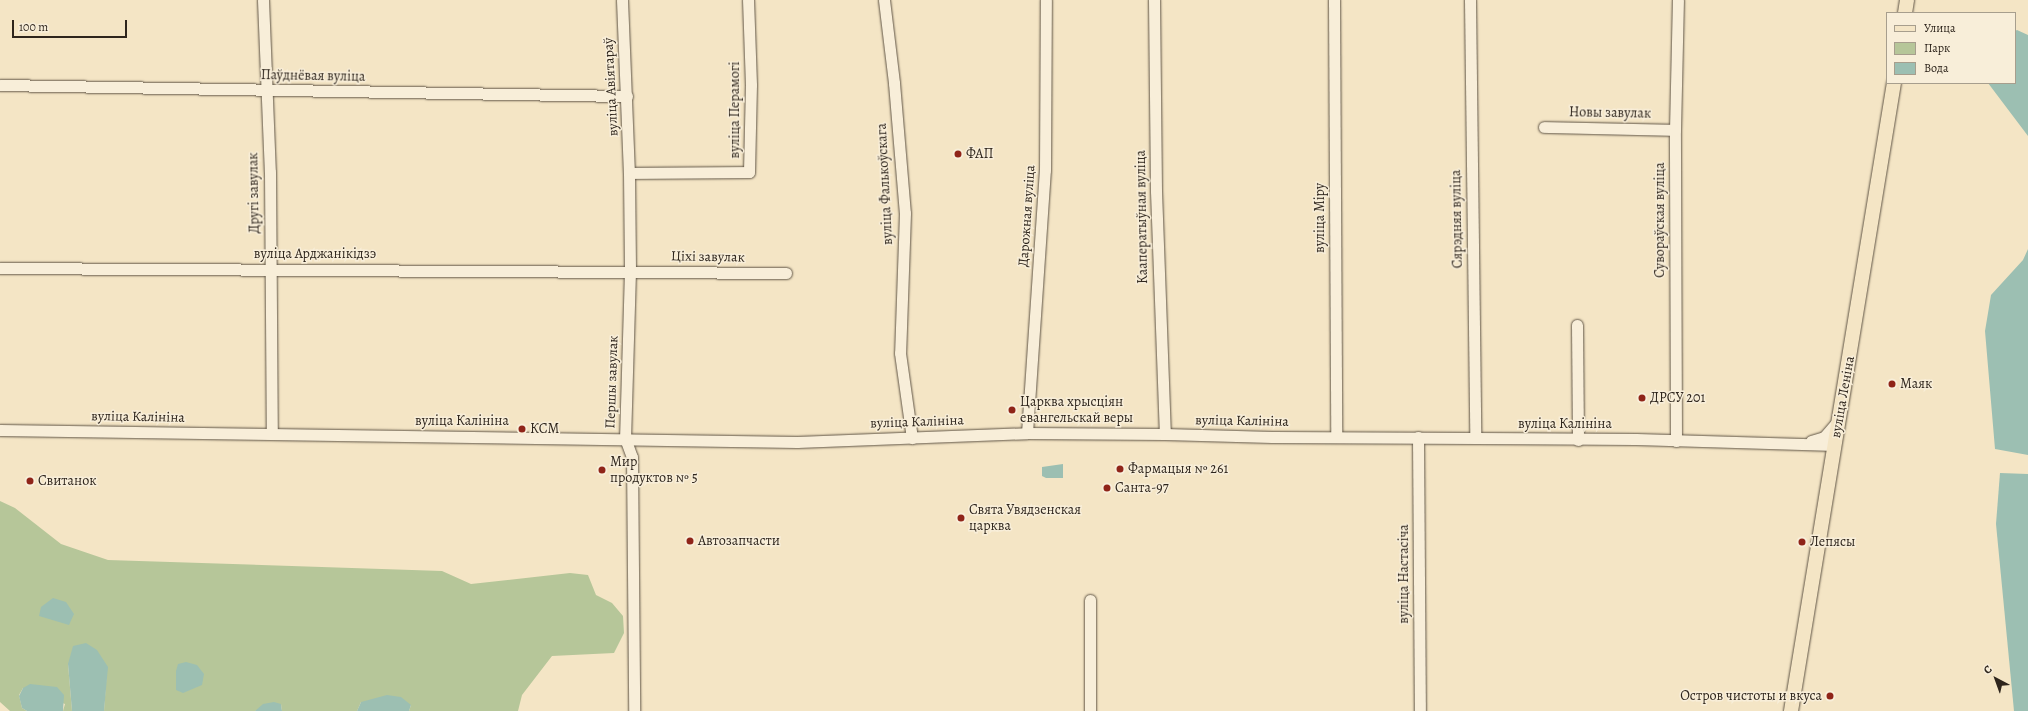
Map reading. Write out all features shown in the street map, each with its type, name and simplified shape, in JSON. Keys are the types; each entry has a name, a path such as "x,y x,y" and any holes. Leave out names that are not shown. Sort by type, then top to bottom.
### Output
{"main road":[{"path":"1905,12 1907,0"},
{"name":"вуліца Леніна","path":"1791,711 1894,84"}],"street":[{"name":"Другі завулак","path":"263,0 267,91 272,434"},
{"name":"вуліца Авіятараў","path":"622,0 629,173"},
{"name":"вуліца Перамогі","path":"629,173 749,172 751,85 748,0"},
{"name":"вуліца Фалькоўскага","path":"884,0 894,83 905,213 900,353 912,438"},
{"name":"Дарожная вуліца","path":"1027,433 1045,170 1046,0"},
{"name":"Кааператыўная вуліца","path":"1154,0 1156,191 1165,434"},
{"name":"вуліца Міру","path":"1334,0 1336,436"},
{"name":"Сярэдняя вуліца","path":"1470,0 1475,438"},
{"name":"Сувораўская вуліца","path":"1676,441 1675,130 1678,0"},
{"name":"Паўднёвая вуліца","path":"0,85 267,91 627,96"},
{"name":"Новы завулак","path":"1544,127 1675,130"},
{"name":"Першы завулак","path":"629,173 630,271 625,438 632,457 634,711"},
{"name":"вуліца Арджанікідзэ","path":"0,268 270,268 630,271"},
{"name":"Ціхі завулак","path":"630,271 786,273"},
{"path":"1576,325 1578,440"},
{"path":"1803,443 1824,437 1840,417"},
{"name":"вуліца Калініна","path":"0,430 625,438 797,442 1027,433 1165,434 1803,443 1835,445"},
{"name":"вуліца Настасіча","path":"1418,437 1420,711"},
{"path":"1803,443 1822,450 1831,471"},
{"path":"1090,600 1090,711"}],"green space":[{"path":"0,501 15,508 61,544 108,560 442,571 471,584 570,573 588,575 596,595 612,603 623,616 624,633 614,653 552,656 522,695 518,711 409,711 411,705 361,702 357,711 282,711 281,704 255,711 104,711 107,669 68,664 72,711 63,711 65,704 23,688 19,695 22,708 27,711 10,711 0,702"}],"water":[{"path":"2016,30 2028,35 2028,136 1989,84 2016,84"},
{"path":"2028,249 2028,455 1995,449 1985,331 1991,295 2023,260"},
{"path":"1063,464 1063,478 1046,478 1042,476 1042,467"},
{"path":"2000,473 2028,474 2028,711 2014,711 1996,524"},
{"path":"53,598 66,602 74,614 69,625 39,616 41,607"},
{"path":"86,643 97,650 108,667 104,711 72,711 68,664 73,646"},
{"path":"186,662 197,665 204,674 202,685 183,693 176,690 176,671 178,664"},
{"path":"30,684 57,687 64,695 63,711 27,711 22,708 19,696 23,688"},
{"path":"387,695 401,697 411,705 409,711 357,711 361,702"},
{"path":"274,702 281,704 282,711 255,711 263,704"}],"place":[{"name":"ФАП","path":"958,154"},
{"name":"Маяк","path":"1892,384"},
{"name":"ДРСУ 201","path":"1642,398"},
{"name":"Царква хрысціян евангельскай веры","path":"1012,410"},
{"name":"КСМ","path":"522,429"},
{"name":"Фармацыя № 261","path":"1120,469"},
{"name":"Мир продуктов № 5","path":"602,470"},
{"name":"Свитанок","path":"30,481"},
{"name":"Санта-97","path":"1107,488"},
{"name":"Свята Увядзенская царква","path":"961,518"},
{"name":"Автозапчасти","path":"690,541"},
{"name":"Лепясы","path":"1802,542"},
{"name":"Остров чистоты и вкуса","path":"1830,696"}]}
